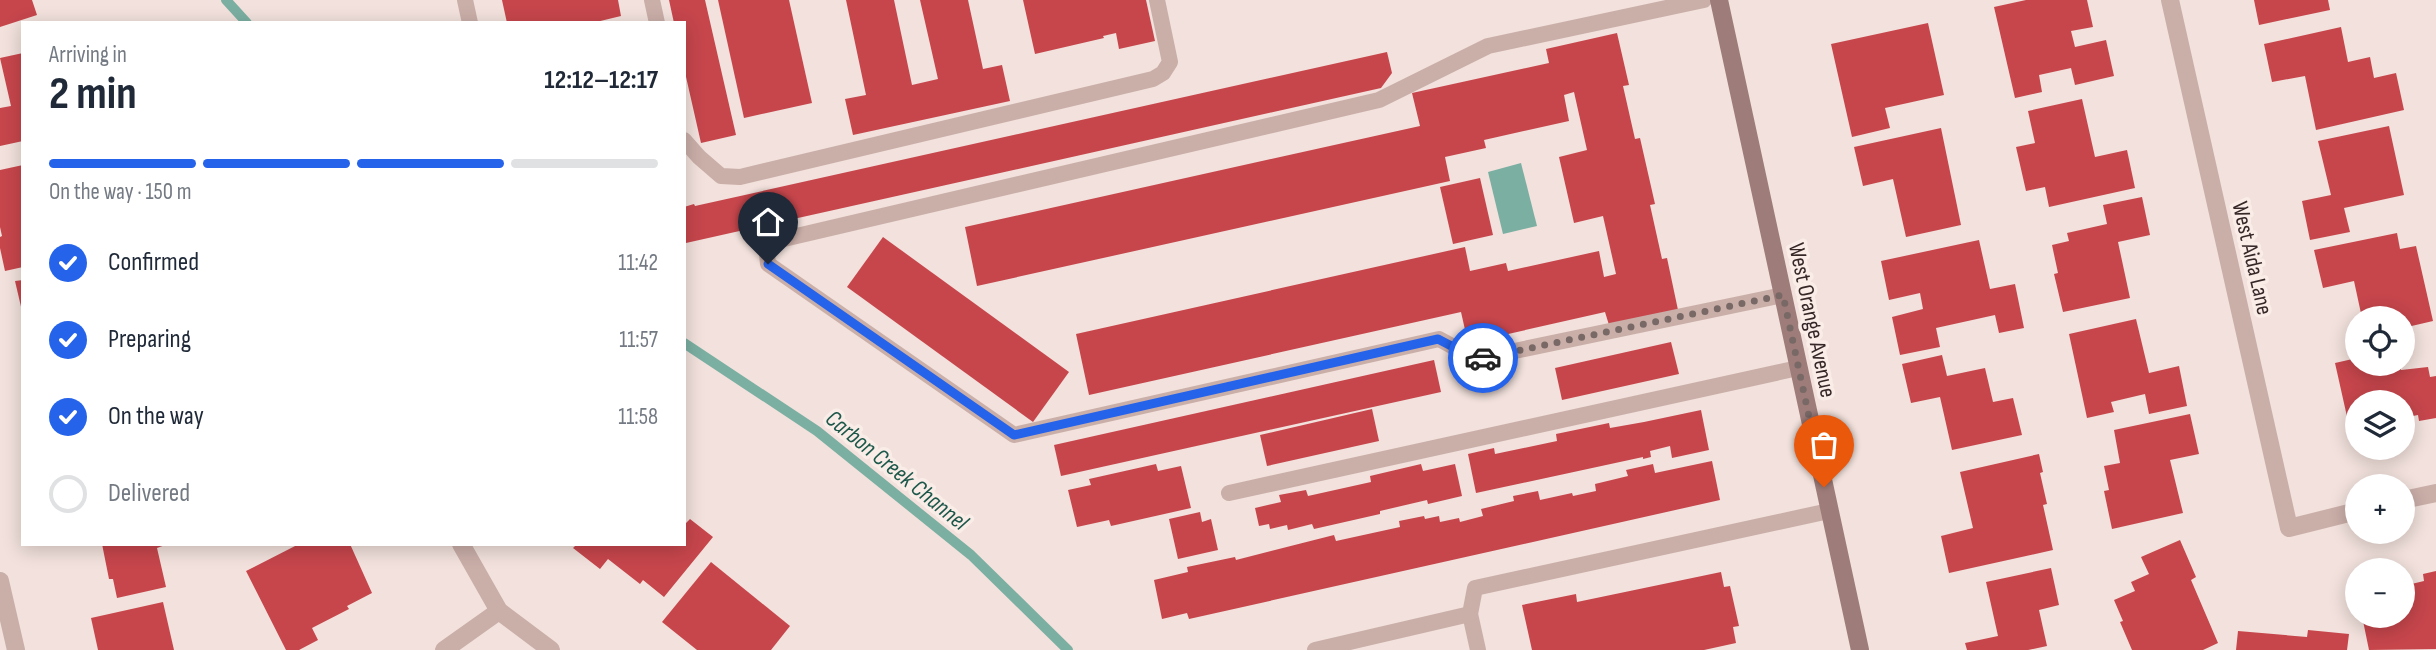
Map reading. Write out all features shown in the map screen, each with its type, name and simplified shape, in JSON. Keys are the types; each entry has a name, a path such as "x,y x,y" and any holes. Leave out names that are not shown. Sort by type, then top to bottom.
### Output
{"main road":[{"name":"West Orange Avenue","path":"1719,0 1860,650"}],"street":[{"name":"West Aida Lane","path":"2170,0 2289,528 2345,514"},
{"path":"2415,497 2436,493"},
{"path":"462,546 499,611 551,650"},
{"path":"0,581 16,650"},
{"path":"444,650 499,611"}],"lane":[{"path":"465,0 470,21"},
{"path":"652,0 657,21"},
{"path":"686,142 721,176 740,177 1153,79 1163,73 1170,62 1157,0"},
{"path":"1704,0 1488,46 1379,100 771,242 767,254 768,264 1014,435 1438,339 1476,359 1783,295"},
{"path":"1229,493 1798,368"},
{"path":"1478,650 1470,614 1475,588 1829,510"},
{"path":"1315,650 1470,614"}],"water":[{"path":"1521,163 1537,226 1503,234 1488,172"}],"building":[{"path":"0,0 32,0 37,15 0,27"},
{"path":"502,0 618,0 621,16 600,21 507,21"},
{"path":"669,0 705,0 736,135 701,143 686,77 686,21 674,21"},
{"path":"718,0 789,0 812,103 744,118"},
{"path":"846,0 894,0 912,85 938,79 920,0 968,0 983,69 1002,65 1010,101 853,135 845,99 866,95"},
{"path":"1023,0 1146,0 1155,41 1119,49 1116,33 1035,54"},
{"path":"2026,0 2087,0 2093,27 2071,31 2075,47 2106,40 2114,76 2075,85 2071,68 2039,75 2042,92 2015,98 1994,7"},
{"path":"2254,0 2328,0 2330,10 2259,25"},
{"path":"1928,23 1944,95 1885,108 1890,128 1852,137 1831,44"},
{"path":"2341,27 2348,62 2370,57 2374,78 2396,73 2404,110 2316,130 2305,76 2272,82 2264,44"},
{"path":"1617,33 1629,85 1623,86 1635,139 1640,138 1655,204 1650,205 1662,259 1667,258 1678,310 1609,325 1605,312 1468,343 1461,312 1089,395 1076,334 1465,247 1470,271 1506,263 1508,271 1599,251 1604,277 1616,274 1603,216 1574,223 1559,157 1587,150 1574,92 1564,95 1569,121 1484,140 1486,148 1445,157 1450,181 977,286 965,227 1420,126 1412,93 1549,63 1546,49"},
{"path":"1387,52 1392,73 1381,88 686,243 686,206"},
{"path":"21,53 21,141 0,146 0,108 11,106 0,58"},
{"path":"2082,99 2095,157 2127,150 2135,188 2049,207 2045,187 2026,191 2016,147 2035,143 2028,111"},
{"path":"2389,126 2404,195 2344,208 2350,232 2310,240 2302,201 2331,195 2318,141"},
{"path":"1941,128 1961,225 1906,237 1893,179 1863,186 1854,147"},
{"path":"21,165 21,267 5,271 0,248 0,170"},
{"path":"1480,178 1493,235 1453,244 1440,187"},
{"path":"2142,197 2150,235 2118,242 2130,298 2063,312 2054,274 2058,273 2052,245 2069,241 2067,233 2107,224 2103,205"},
{"path":"2397,233 2400,249 2416,246 2433,321 2415,325 2415,306 2359,306 2354,281 2323,288 2314,250"},
{"path":"883,237 1069,372 1033,422 847,287"},
{"path":"1979,240 1990,289 2015,284 2024,328 1999,333 1995,315 1936,328 1940,347 1900,355 1892,317 1923,309 1920,293 1889,300 1881,261"},
{"path":"21,280 21,307 15,281"},
{"path":"2136,319 2149,373 2179,366 2187,406 2149,414 2145,394 2111,402 2114,412 2087,418 2069,334"},
{"path":"1671,342 1679,374 1562,400 1555,368"},
{"path":"1942,355 1947,376 1985,368 1993,402 2013,398 2022,435 1952,450 1940,397 1911,403 1902,364"},
{"path":"1434,360 1441,392 1061,476 1054,445"},
{"path":"2345,361 2345,376 2415,376 2415,368 2428,367 2430,377 2436,376 2436,418 2419,421 2418,415 2415,416 2415,390 2345,390 2345,408 2335,363"},
{"path":"1372,409 1379,441 1267,466 1260,435"},
{"path":"1701,410 1709,450 1672,458 1670,446 1650,451 1651,457 1643,459 1476,493 1468,454 1494,448 1495,454 1557,441 1556,434 1609,423 1610,428"},
{"path":"2190,414 2199,454 2170,460 2183,513 2112,529 2104,491 2109,490 2104,466 2120,463 2114,430"},
{"path":"2039,454 2047,504 2043,505 2053,550 1949,573 1941,536 1973,528 1960,472"},
{"path":"1712,461 1720,500 1189,619 1187,613 1162,619 1154,580 1188,572 1187,567 1235,557 1236,560 1334,535 1336,541 1400,527 1399,521 1424,516 1425,519 1439,516 1440,522 1459,518 1460,522 1483,516 1481,509 1514,501 1513,496 1538,491 1540,500 1572,493 1573,496 1596,491 1595,484 1628,476 1626,470 1653,464 1655,473"},
{"path":"1156,464 1158,471 1181,466 1191,508 1111,526 1109,520 1077,527 1068,490 1091,485 1089,479"},
{"path":"1421,464 1423,471 1455,464 1462,496 1428,504 1427,500 1314,529 1312,524 1288,530 1287,525 1270,529 1269,524 1259,526 1255,508 1281,502 1279,495 1306,490 1308,496 1371,482 1370,476"},
{"path":"1200,512 1202,522 1211,519 1218,550 1178,559 1169,519"},
{"path":"690,519 713,537 664,597 643,580 640,584 608,559 600,569 573,548 686,546 686,523"},
{"path":"2180,540 2196,577 2191,580 2218,643 2203,650 2132,650 2114,600 2135,591 2131,582 2149,574 2141,557"},
{"path":"102,546 162,546 157,548 166,587 117,598 113,579 109,579"},
{"path":"295,546 351,546 372,593 347,606 349,609 312,628 318,640 299,650 286,650 246,571"},
{"path":"711,562 790,626 771,650 697,650 662,622"},
{"path":"2051,568 2059,605 2039,610 2047,646 2028,650 1967,650 1965,643 1998,636 1986,582"},
{"path":"2436,571 2436,649 2369,650 2364,628 2415,628 2415,583 2424,581 2423,574"},
{"path":"1721,572 1724,587 1730,586 1739,626 1733,627 1736,643 1704,650 1532,650 1522,605 1576,594 1577,602"},
{"path":"163,602 174,650 98,650 91,618"},
{"path":"2308,630 2349,634 2347,650 2236,650 2238,631 2307,637"}],"waterway":[{"name":"Carbon Creek Channel","path":"226,0 245,21"},
{"name":"Carbon Creek Channel","path":"686,344 817,431 971,555 1068,650"}],"way so far":[{"path":"1483,358 1783,295 1824,487"}],"route":[{"path":"768,264 1014,435 1438,339 1476,359 1483,358"}]}
